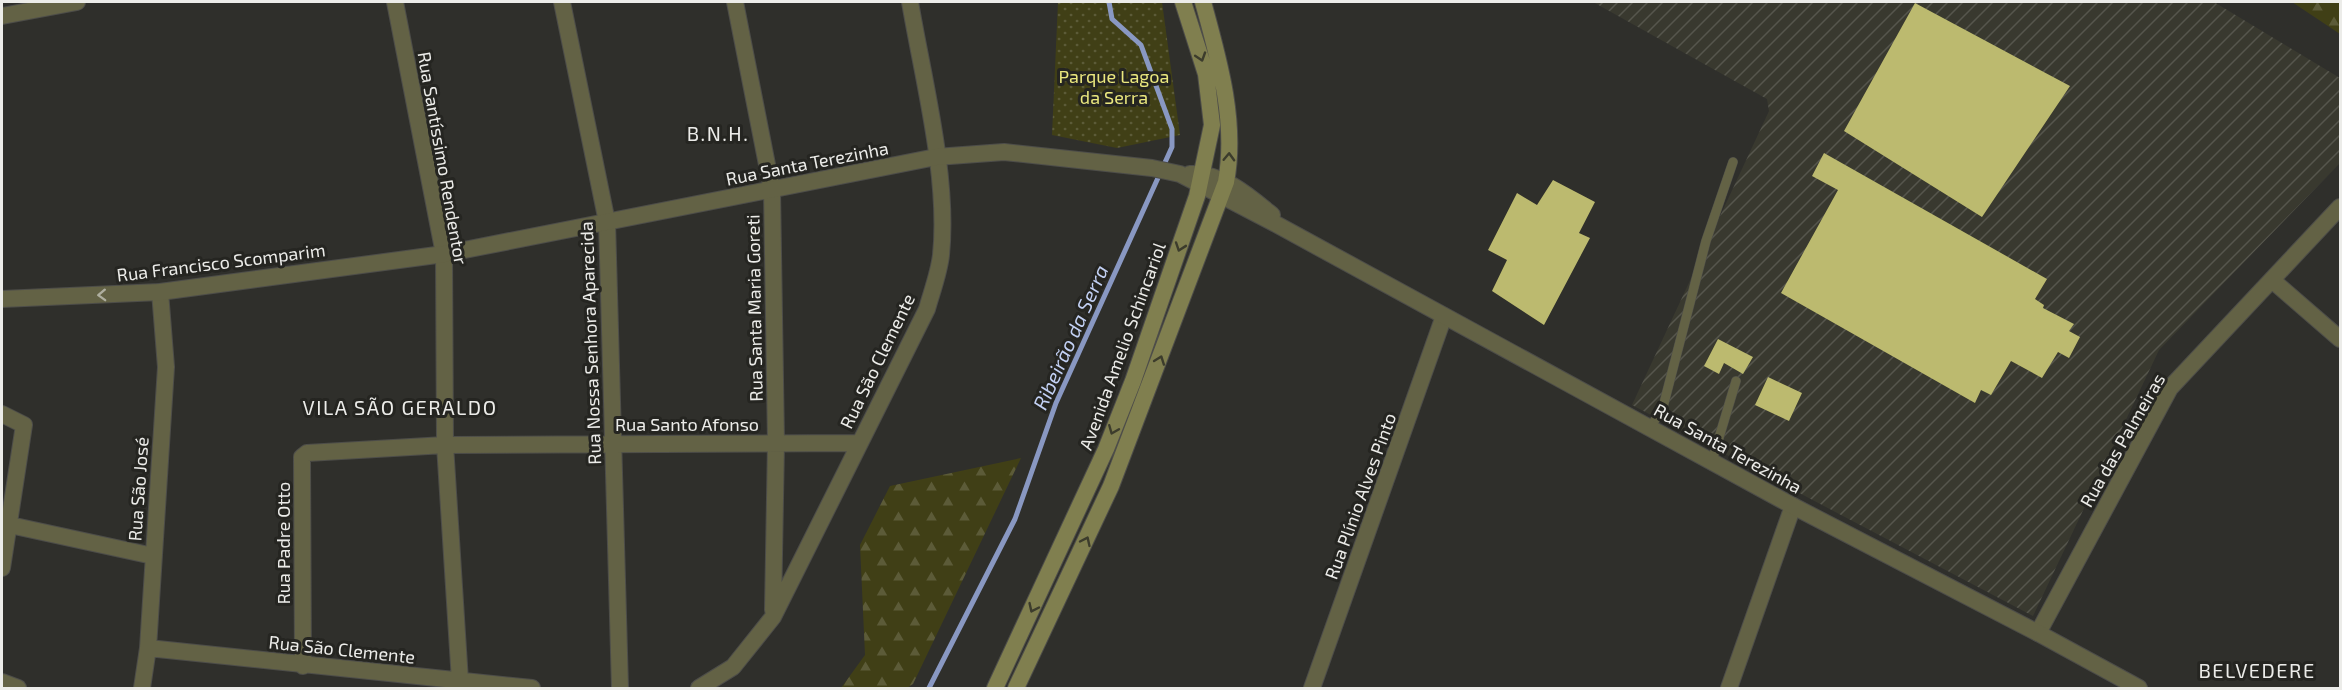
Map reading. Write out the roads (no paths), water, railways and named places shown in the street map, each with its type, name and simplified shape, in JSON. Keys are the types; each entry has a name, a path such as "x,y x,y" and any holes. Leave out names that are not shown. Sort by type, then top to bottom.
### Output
{"main road":[{"name":"Avenida Amelio Schincariol","path":"995,688 1106,449 1133,381 1201,180 1212,124 1206,74 1183,2"},
{"path":"1016,688 1112,486 1223,190 1230,160 1228,115 1220,65 1203,2"}],"street":[{"path":"2,16 77,2"},
{"name":"Rua Santíssimo Rendentor","path":"395,2 444,254 445,445 460,681"},
{"name":"Rua Nossa Senhora Aparecida","path":"562,2 607,222 620,688"},
{"name":"Rua Santa Maria Goreti","path":"735,2 772,190 776,443 773,617"},
{"name":"Rua São Clemente","path":"699,688 733,667 773,617 927,309 941,256 936,157 910,2"},
{"name":"Rua Santa Terezinha","path":"444,254 936,157 1004,152 1167,171 1201,180 1223,190 1301,238 1793,506 2139,688"},
{"name":"Rua das Palmeiras","path":"2038,633 2170,388 2340,207"},
{"name":"Rua Francisco Scomparim","path":"2,299 160,292 444,254"},
{"path":"2272,280 2340,339"},
{"name":"Rua São José","path":"142,688 148,648 166,367 160,292"},
{"name":"Rua Plínio Alves Pinto","path":"1312,688 1444,316"},
{"path":"2,414 24,425 2,568"},
{"name":"Rua Santo Afonso","path":"302,457 310,451 445,445 859,443"},
{"name":"Rua Padre Otto","path":"302,457 303,666"},
{"path":"1729,688 1793,506"},
{"path":"10,525 153,556"},
{"name":"Rua São Clemente","path":"148,648 303,666 532,688"},
{"path":"2,682 18,688"}],"lane":[{"path":"1650,428 1663,407 1679,338 1706,241 1733,162"},
{"path":"1712,461 1737,381"}],"waterway":[{"name":"Ribeirão da Serra","path":"929,688 1015,519 1056,403 1172,147 1172,129 1141,45 1112,19 1109,2"}],"district":[{"name":"B.N.H.","path":"718,133"},
{"name":"VILA SÃO GERALDO","path":"400,407"},
{"name":"BELVEDERE","path":"2257,670"}],"park label":[{"name":"Parque Lagoa da Serra","path":"1114,86"}]}
